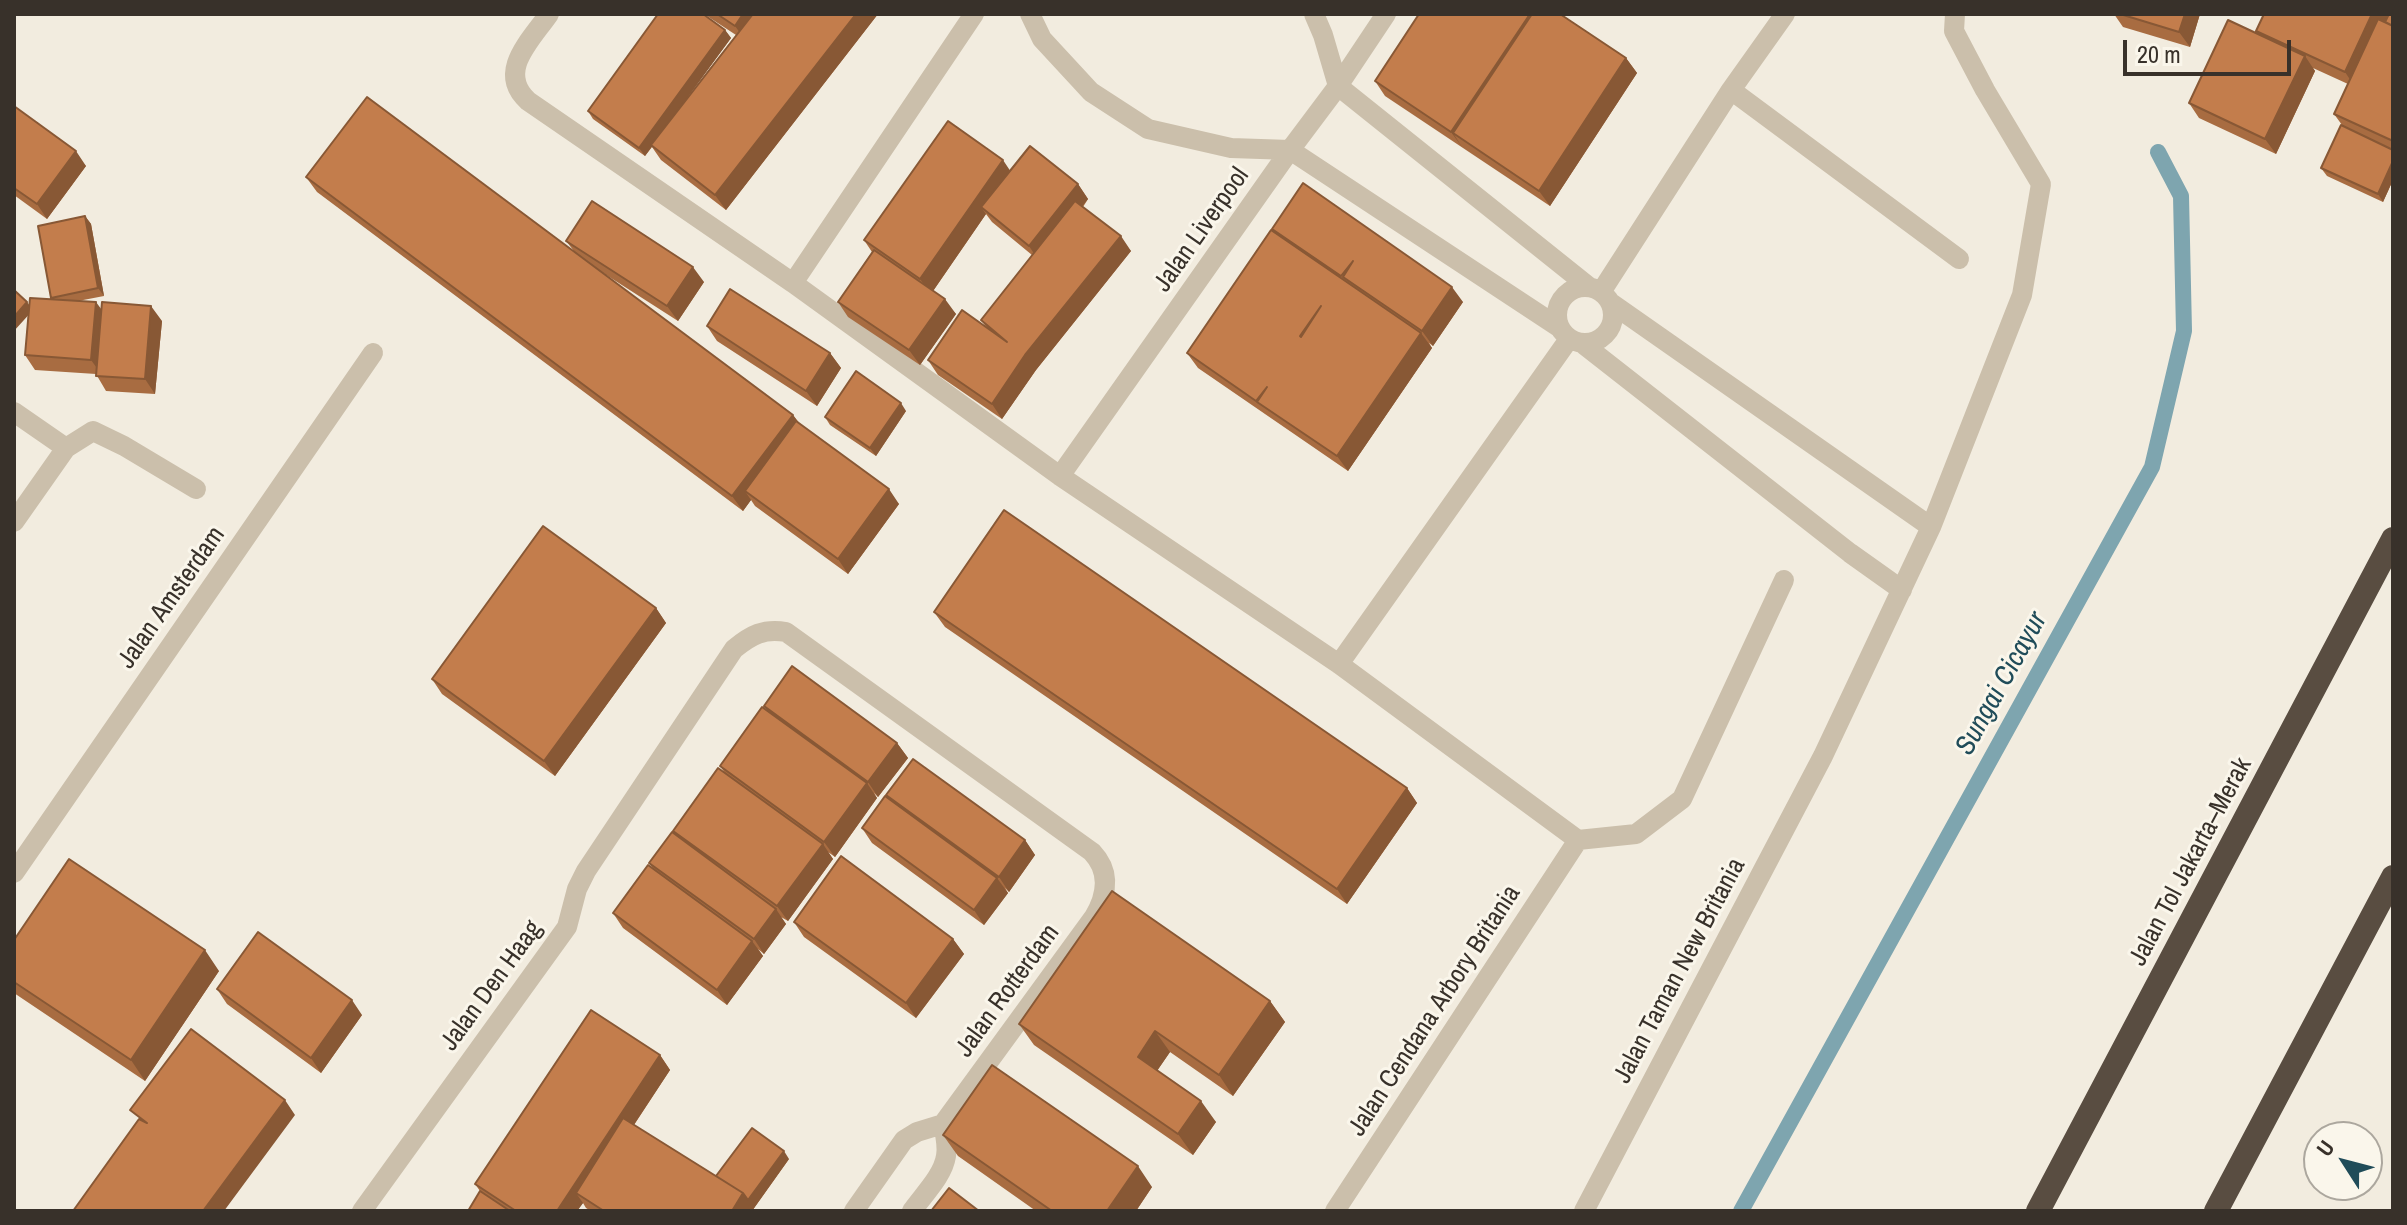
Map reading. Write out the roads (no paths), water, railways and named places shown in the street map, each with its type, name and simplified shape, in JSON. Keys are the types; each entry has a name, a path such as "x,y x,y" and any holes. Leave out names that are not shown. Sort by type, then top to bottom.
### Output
{"highway":[{"name":"Jalan Tol Jakarta–Merak","path":"2038,1211 2393,539"},
{"path":"2216,1211 2393,877"}],"street":[{"path":"549,14 517,60 515,82 521,95 793,283 1060,476 1339,664 1578,840 1636,834 1682,799 1784,580"},
{"path":"793,283 974,14"},
{"path":"1030,14 1042,39 1091,92 1148,129 1231,148 1290,150 1570,337 1902,590"},
{"path":"1314,14 1338,86 1600,294 1931,527"},
{"name":"Jalan Liverpool","path":"1060,476 1386,14"},
{"path":"1600,294 1731,90 1785,14"},
{"name":"Jalan Taman New Britania","path":"1584,1211 1823,756 1931,527 2022,295 2041,184 1954,31 1955,14"},
{"path":"1731,90 1959,259"},
{"path":"1573,289 1600,294 1614,317 1609,332 1598,342 1570,337 1557,313 1561,299 1573,289"},
{"path":"1339,664 1570,337"},
{"name":"Jalan Amsterdam","path":"14,873 373,353"},
{"path":"14,412 66,448"},
{"path":"14,522 66,448 93,431 196,489"},
{"name":"Jalan Den Haag","path":"362,1211 567,927 577,889 586,871 734,649 762,631 786,632 1092,852 1104,867 1105,884"},
{"name":"Jalan Cendana Arbory Britania","path":"1335,1211 1578,840"},
{"name":"Jalan Rotterdam","path":"943,1124 1094,917 1102,903 1105,884"},
{"path":"854,1211 904,1140 917,1132 943,1124 946,1158 912,1211"}],"waterway":[{"name":"Sungai Cicayur","path":"1741,1211 2152,467 2184,331 2181,196 2158,152"}]}
